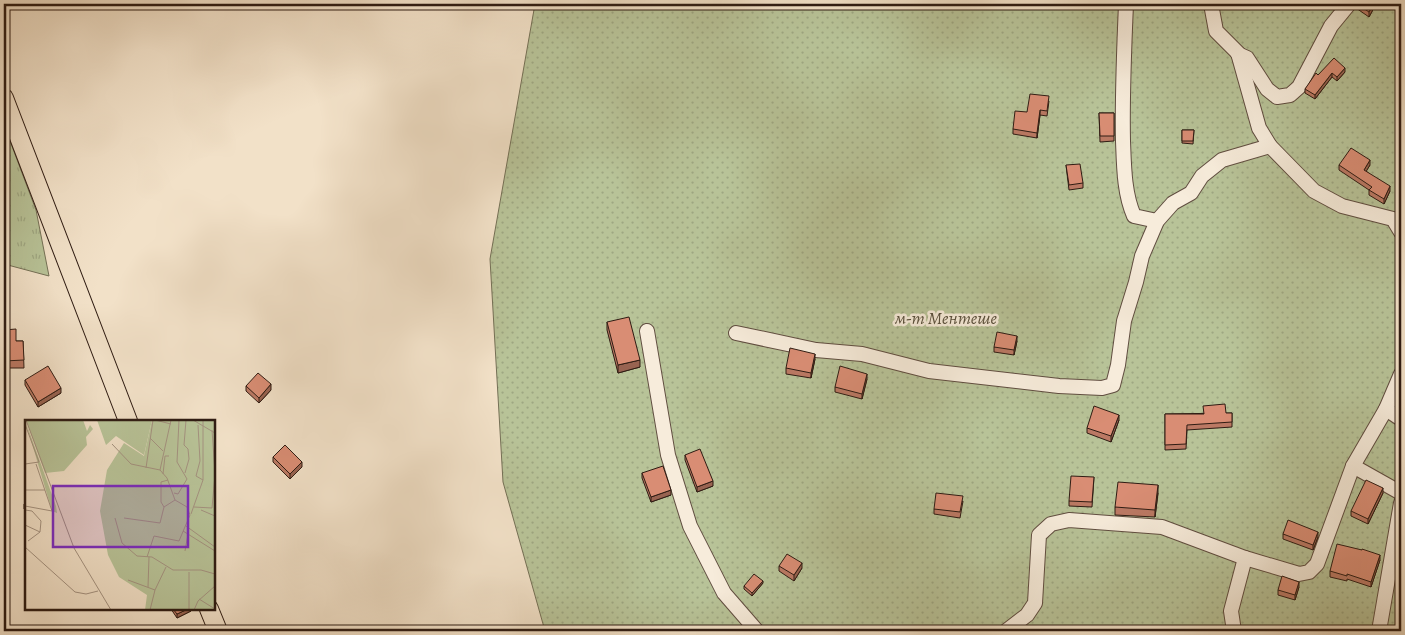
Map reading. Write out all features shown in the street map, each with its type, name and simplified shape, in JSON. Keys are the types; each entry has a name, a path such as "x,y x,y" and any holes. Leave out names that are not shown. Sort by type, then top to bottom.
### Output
{"main road":[{"path":"4,98 128,420"},
{"path":"209,610 218,631"}],"street":[{"path":"1126,4 1122,105 1124,164 1128,203 1134,216 1157,221"},
{"path":"1211,4 1216,31 1238,53 1247,58 1267,89 1277,97 1290,95 1299,87 1331,26 1349,4"},
{"path":"1238,53 1259,128 1270,146 1314,191 1342,206 1393,218 1401,232"},
{"path":"736,333 816,350 862,354 929,371 1059,386 1102,388 1113,385 1118,365 1124,321 1142,256 1157,221 1173,203 1191,193 1202,176 1222,160 1270,146"},
{"path":"647,331 668,455 690,526 724,593 757,631"},
{"path":"1006,631 1028,615 1035,603 1039,535 1051,524 1069,520 1162,527 1245,558 1299,574 1314,569 1353,466 1386,410 1401,374"},
{"path":"1386,410 1401,419"},
{"path":"1353,466 1401,493"},
{"path":"1379,631 1401,503"},
{"path":"1234,631 1231,610 1245,558"}],"green space":[{"name":"м-т Ментeше","path":"535,4 1401,4 1401,631 545,631 503,482 490,259"},
{"path":"4,125 36,210 49,276 4,264"}],"building":[{"path":"1357,4 1373,4 1369,12"},
{"path":"1334,58 1345,68 1337,77 1332,73 1315,95 1305,89 1316,73 1318,75"},
{"path":"1030,94 1049,96 1047,111 1040,110 1037,133 1013,129 1015,111 1027,112"},
{"path":"1099,113 1114,113 1114,136 1100,136"},
{"path":"1182,130 1194,130 1193,141 1182,141"},
{"path":"1351,148 1370,160 1364,170 1390,186 1384,199 1369,190 1372,187 1339,165"},
{"path":"1080,164 1083,183 1069,185 1066,165"},
{"path":"629,317 640,360 618,365 607,322"},
{"path":"16,329 16,341 23,341 24,360 4,361 4,330"},
{"path":"997,332 1017,336 1014,350 994,347"},
{"path":"790,348 815,354 811,373 786,368"},
{"path":"48,366 61,388 38,402 25,380"},
{"path":"840,366 867,374 862,394 835,387"},
{"path":"258,373 271,384 259,398 246,386"},
{"path":"1225,404 1226,413 1232,413 1232,422 1187,425 1186,444 1165,445 1165,414 1204,414 1203,406"},
{"path":"1094,406 1119,415 1111,436 1087,428"},
{"path":"285,445 302,462 290,474 273,457"},
{"path":"700,449 713,481 697,487 685,455"},
{"path":"663,466 671,490 651,497 642,473"},
{"path":"1071,476 1094,477 1092,502 1069,501"},
{"path":"1366,480 1383,488 1368,519 1351,511"},
{"path":"1118,482 1158,485 1155,510 1115,507"},
{"path":"936,493 963,496 960,512 934,509"},
{"path":"1288,520 1318,532 1313,545 1283,534"},
{"path":"1337,544 1380,555 1371,582 1347,574 1347,576 1330,571"},
{"path":"787,554 802,563 794,575 779,566"},
{"path":"754,574 763,581 752,593 744,586"},
{"path":"1282,576 1299,582 1295,595 1278,590"},
{"path":"174,610 186,610 177,614"}]}
